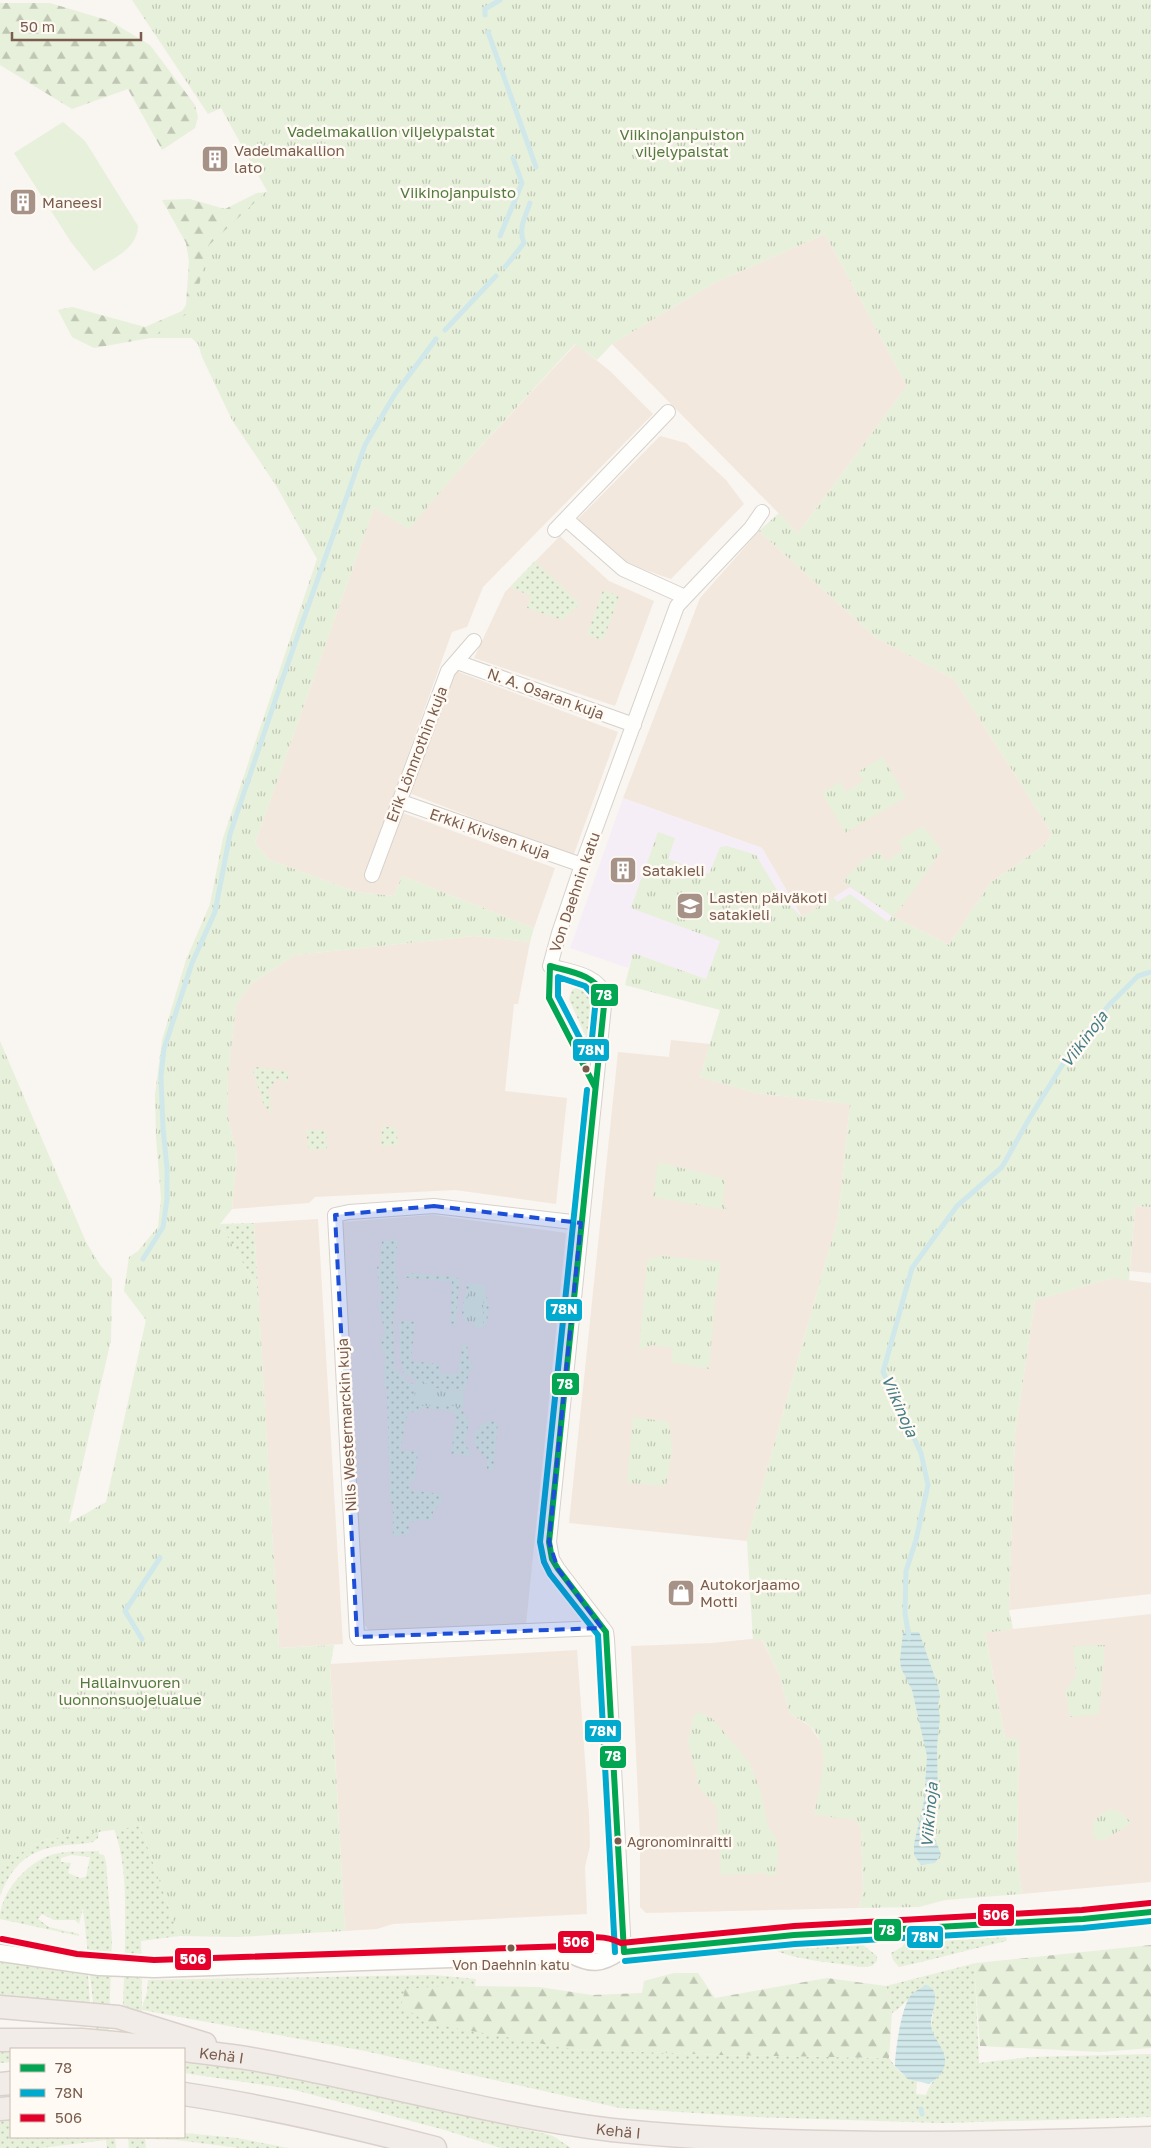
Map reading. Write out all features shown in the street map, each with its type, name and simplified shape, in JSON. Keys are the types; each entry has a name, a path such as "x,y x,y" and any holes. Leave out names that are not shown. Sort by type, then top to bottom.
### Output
{"highway":[{"path":"0,2007 118,2017 252,2059"},
{"name":"Kehä I","path":"0,2040 82,2040 168,2048"},
{"name":"Kehä I","path":"185,2050 252,2059 536,2118 613,2130 684,2137 866,2143 1008,2143 1151,2138"},
{"path":"185,2094 261,2106 342,2123 435,2148"},
{"path":"185,2109 259,2120 342,2123"}],"street":[{"path":"555,530 668,412"},
{"name":"Von Daehnin katu","path":"622,1952 607,1639 602,1628 552,1559 549,1542 604,996 602,988 596,981 550,966 582,866 677,606 751,528 762,512"},
{"path":"566,518 623,569 685,597"},
{"name":"Erik Lönnrothin kuja","path":"372,876 448,671 474,640"},
{"name":"N. A. Osaran kuja","path":"457,662 634,725"},
{"name":"Erkki Kivisen kuja","path":"399,801 582,866"},
{"name":"Nils Westermarckin kuja","path":"581,1223 434,1206 349,1212 335,1215 356,1636 358,1638 430,1636 602,1628"},
{"path":"0,1953 99,1967 154,1969 572,1955 586,1962 606,1961 622,1952 794,1935 1083,1919 1151,1912"},
{"path":"0,1947 33,1957"}],"highlighted area":[{"path":"434,1206 581,1223 549,1542 558,1569 602,1628 357,1637 335,1215"}],"shaded area":[{"path":"825,234 907,386 798,533 612,344 712,284"},
{"path":"576,344 610,371 653,414 483,587 467,627 452,632 389,808 555,868 534,928 402,876 394,896 356,892 270,860 255,843 374,508 409,528 458,471"},
{"path":"660,436 686,443 726,480 744,504 671,579 625,563 577,520"},
{"path":"759,531 875,637 954,679 1052,833 1046,844 990,883 949,945 892,916 802,917 762,848 623,798 700,598"},
{"path":"560,536 609,581 654,601 615,706 474,658 505,592"},
{"path":"456,671 618,732 574,854 570,855 409,793"},
{"name":"Lasten päiväkoti satakieli","path":"623,798 762,848 802,917 850,887 892,916 840,997 709,973 706,979 633,953 628,968 570,948"},
{"path":"474,936 530,942 518,1004 514,1004 505,1091 567,1098 556,1204 455,1190 315,1197 309,1203 232,1209 237,1156 227,1113 228,1075 236,1005 251,984 295,955"},
{"path":"671,1040 710,1044 700,1077 756,1093 850,1104 838,1218 747,1541 569,1523 618,1052 669,1057"},
{"path":"1135,1206 1151,1207 1151,1273 1130,1271"},
{"path":"433,1215 566,1233 526,1624 462,1630 371,1633 364,1624 342,1222"},
{"path":"318,1219 343,1644 279,1648 254,1223"},
{"path":"1113,1278 1151,1283 1151,1594 1009,1610 1015,1434 1035,1300"},
{"path":"1151,1614 1151,1882 1022,1894 1017,1858 1019,1739 1005,1738 985,1632"},
{"path":"761,1638 779,1674 790,1714 810,1726 823,1745 824,1761 861,1828 863,1891 859,1908 646,1913 640,1907 640,1839 631,1646 712,1643"},
{"path":"577,1650 589,1815 590,1846 585,1867 587,1914 393,1924 377,1929 345,1931 330,1664"}],"green space":[{"name":"Viikinojanpuisto","path":"132,0 1151,0 1151,1207 1135,1206 1129,1281 1113,1278 1035,1300 1015,1434 1009,1610 1013,1629 985,1633 1005,1738 1019,1738 1017,1858 1022,1894 945,1900 919,1907 859,1908 863,1891 861,1828 856,1820 814,1815 823,1768 821,1745 817,1735 810,1726 790,1714 779,1674 762,1639 753,1640 747,1541 838,1218 850,1104 756,1093 700,1077 720,1010 625,985 633,953 706,979 720,941 631,908 658,832 675,838 668,859 709,874 720,847 727,846 756,855 781,897 802,917 834,897 837,902 850,894 888,922 892,916 949,945 990,883 1046,844 1052,833 954,679 875,637 759,531 779,513 798,533 907,386 825,234 712,284 612,344 597,360 575,344 458,471 409,529 374,508 255,843 270,860 356,892 394,896 402,876 534,928 530,942 474,936 295,955 251,984 236,1005 228,1075 227,1113 237,1156 232,1209 220,1224 258,1289 279,1648 334,1645 330,1668 345,1931 236,1937 179,1936 140,1826 44,1840 23,1851 0,1872 0,1041 86,1242 100,1265 112,1279 111,1340 69,1523 106,1502 146,1320 124,1291 129,1257 138,1251 158,1227 161,1198 155,1095 162,1040 186,960 210,904 223,838 317,559 277,487 232,420 202,357 198,344 192,338 150,338 193,310 209,245 267,191 221,108 208,114"},
{"path":"0,3 50,3 110,21 150,45 195,105 198,117 195,128 162,150 128,89 72,109 0,65"},
{"path":"63,122 85,141 138,226 137,234 128,248 94,271 71,242 14,153"},
{"path":"267,192 198,344 192,338 150,338 94,348 72,337 58,310 72,307 145,327 182,311 186,305 189,261 186,243 162,200 190,199 225,209 257,193"},
{"path":"535,561 580,604 562,620 527,608 531,596 511,586"},
{"path":"603,590 619,596 603,641 587,634"},
{"path":"883,757 906,797 845,833 822,793 840,782 846,792 863,781 858,772"},
{"path":"923,826 942,850 901,908 892,916 843,881 862,861 879,851 886,861 903,850 898,841"},
{"path":"583,988 592,995 588,1038 569,999 572,990"},
{"path":"256,1067 289,1072 287,1083 278,1078 267,1092 272,1099 269,1104 272,1110 270,1113 263,1103 253,1071"},
{"path":"382,1127 396,1127 398,1145 381,1146"},
{"path":"306,1130 326,1130 327,1149 309,1150"},
{"path":"658,1162 725,1179 723,1203 727,1210 653,1197"},
{"path":"254,1223 258,1289 220,1224"},
{"path":"398,1239 395,1267 398,1287 393,1321 395,1368 407,1381 416,1385 414,1403 450,1405 461,1408 469,1422 465,1442 471,1456 451,1454 456,1419 454,1411 421,1408 418,1412 408,1412 400,1450 418,1452 415,1480 411,1480 410,1490 441,1494 442,1500 433,1512 432,1519 409,1522 409,1534 393,1536 387,1394 386,1386 384,1386 385,1353 382,1350 381,1337 385,1336 379,1301 383,1301 384,1298 380,1294 377,1267 382,1265 380,1259 382,1241"},
{"path":"662,1256 721,1262 715,1300 709,1369 672,1362 673,1348 652,1345 639,1350 647,1260"},
{"path":"407,1273 455,1277 460,1280 455,1327 450,1323 452,1282 404,1277"},
{"path":"467,1282 470,1284 465,1315 463,1316 462,1312"},
{"path":"470,1284 485,1285 485,1292 482,1295 484,1326 476,1329 474,1324 465,1321 464,1316"},
{"path":"485,1292 489,1305 487,1323 484,1326 482,1294"},
{"path":"399,1320 415,1322 411,1361 439,1364 441,1374 458,1374 462,1344 467,1345 469,1360 473,1368 470,1369 465,1390 457,1391 432,1387 417,1381 403,1372 400,1355"},
{"path":"416,1379 436,1388 448,1391 463,1391 464,1406 461,1408 449,1405 416,1406 414,1403"},
{"path":"633,1417 669,1422 672,1449 666,1486 627,1483"},
{"path":"488,1421 498,1422 493,1471 487,1470 487,1459 478,1451 474,1439 478,1429"},
{"path":"1105,1645 1099,1714 1070,1717 1065,1691 1076,1676 1073,1646"},
{"path":"700,1712 713,1719 750,1763 761,1792 768,1827 775,1835 778,1849 776,1875 767,1876 766,1873 721,1875 717,1807 697,1786 697,1777 688,1742 693,1716"},
{"path":"1112,1809 1120,1812 1132,1823 1102,1841 1093,1837 1094,1821 1101,1814"},
{"path":"140,1826 179,1936 141,1941 142,2008 147,1992 148,1980 433,1975 476,1979 475,1986 446,1986 572,2049 721,2055 889,2058 904,2075 917,2080 916,2094 926,2095 945,2062 931,2028 934,2007 922,1988 892,2013 886,1986 976,1963 979,2063 1031,2057 1151,2054 1151,2117 942,2123 756,2117 620,2108 365,2051 142,2010 143,2048 141,2048 121,2035 125,1963 125,1897 121,1855 114,1829"},
{"path":"99,1831 98,1838 93,1842 53,1847 32,1854 17,1866 5,1884 0,1896 0,1872 23,1851 44,1840"},
{"path":"99,1851 99,1854 104,1855 106,1862 112,1941 108,2048 98,2048 83,1908 79,1924 75,1920 54,1920 42,1914 38,1919 49,1927 79,1934 79,1936 0,1919 1,1909 10,1889 24,1872 51,1855","holes":["71,1855 90,1857 86,1877 80,1878 68,1873 71,1863 61,1862 61,1858"]},
{"path":"1005,1934 1007,1941 899,1967 893,1960 891,1953 902,1947 907,1940"},
{"path":"859,1942 877,1956 877,1961 872,1966 862,1967 816,1961 790,1956 774,1949 774,1946"},
{"path":"1151,1945 1151,2048 1100,2052 980,2046 975,1977 976,1963"},
{"path":"0,1962 88,1975 90,2003 0,1997"},
{"path":"674,1973 698,1973 715,1998 827,1978 886,1986 892,2013 889,2058 721,2055 572,2049 433,2024 401,2007 405,1989 446,1986 539,1987 592,1995 642,1993 644,1981"},
{"path":"10,2051 10,2062 0,2063 0,2052"},
{"path":"185,2061 291,2077 542,2133 553,2136 571,2148 501,2148 445,2130 291,2089 185,2073"},
{"path":"10,2119 10,2138 115,2138 116,2148 107,2148 106,2140 41,2148 0,2148 0,2120"},
{"path":"185,2133 237,2138 288,2148 240,2148 176,2140 147,2139 185,2138"},
{"path":"128,2138 145,2138 146,2148 129,2148"}],"water":[{"path":"919,1632 940,1696 937,1746 938,1800 933,1834 941,1854 935,1863 921,1865 914,1855 914,1844 924,1801 927,1756 912,1690 901,1668 900,1659 903,1633"},
{"path":"925,1985 934,1991 935,2000 931,2027 945,2058 942,2073 929,2084 908,2079 895,2066 896,2050 905,2007 912,1994"}],"waterway":[{"path":"485,15 485,9 500,0"},
{"path":"488,32 536,167"},
{"path":"500,236 522,183 513,158"},
{"path":"505,267 524,243 522,228 530,203"},
{"path":"445,330 496,276"},
{"path":"143,1259 163,1227 167,1199 167,1168 161,1076 164,1049 192,963 215,912 230,834 365,445 395,394 436,339"},
{"name":"Viikinoja","path":"909,1638 905,1613 906,1571 916,1540 928,1485 921,1453 883,1372 912,1268 957,1206 1002,1167 1069,1054 1109,1005 1138,976 1151,972"},
{"path":"142,1639 125,1611 160,1558"},
{"name":"Viikinoja","path":"921,2109 922,2114"}],"transit line":[{"name":"78","path":"595,1087 549,998 550,966 574,972 588,978 595,983 605,996 549,1542 552,1559 558,1569 606,1632 624,1952"},
{"name":"78N","path":"558,977 585,986 596,998 590,1058 558,996 558,977"},
{"name":"78N","path":"587,1090 540,1542 544,1562 550,1574 598,1635 615,1952"},
{"name":"506","path":"2,1939 77,1954 154,1960 569,1946 595,1937 607,1938 621,1943 794,1926 1082,1910 1150,1903"},
{"name":"78","path":"624,1952 794,1935 1083,1919 1151,1912"},
{"name":"78N","path":"625,1961 795,1944 1083,1928 1151,1921"}],"place":[{"name":"Vadelmakallion lato","path":"215,159"},
{"name":"Maneesi","path":"23,202"},
{"name":"Satakieli","path":"623,870"},
{"name":"Lasten päiväkoti satakieli","path":"690,906"},
{"name":"Autokorjaamo Motti","path":"681,1593"},
{"name":"Agronominraitti","path":"618,1841"},
{"name":"Von Daehnin katu","path":"511,1948"}],"park label":[{"name":"Vadelmakallion viljelypalstat","path":"391,131"},
{"name":"Viikinojanpuiston viljelypalstat","path":"682,142"},
{"name":"Hallainvuoren luonnonsuojelualue","path":"130,1690"}]}
